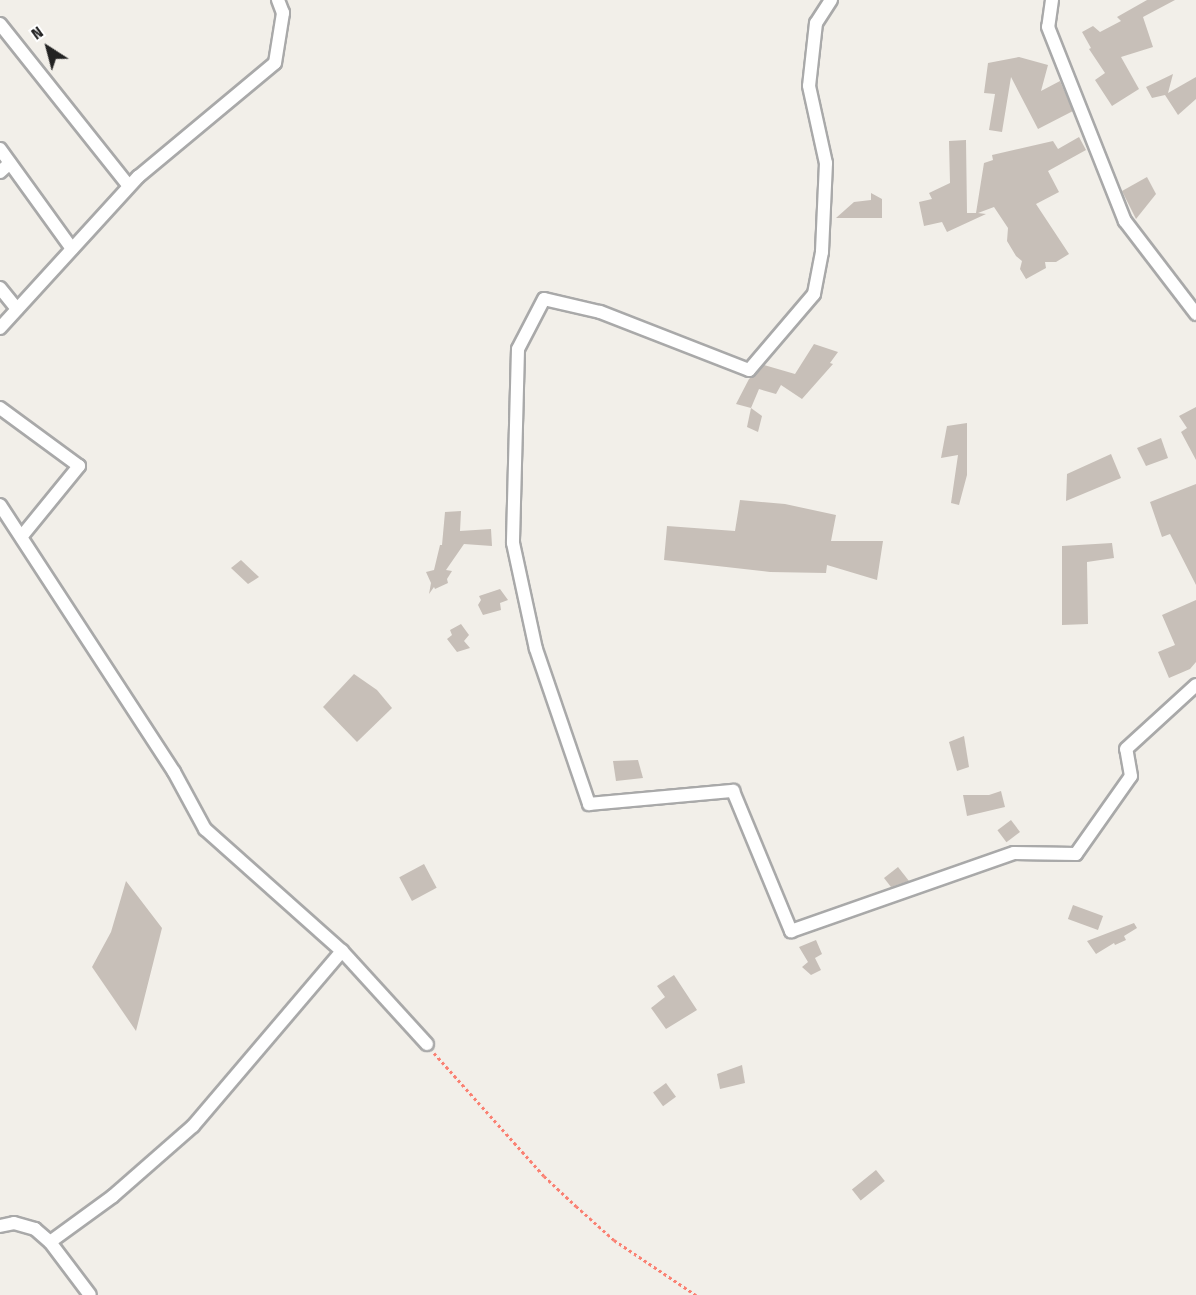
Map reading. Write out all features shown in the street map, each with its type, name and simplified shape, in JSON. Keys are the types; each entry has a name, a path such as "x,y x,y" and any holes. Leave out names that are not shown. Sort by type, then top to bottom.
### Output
{"street":[{"path":"0,328 129,186 275,63 283,13 278,0"},
{"path":"831,0 816,23 808,86 826,163 822,252 814,294 749,370 600,312 544,299 518,349 513,543 536,649 589,804 733,791 791,931 1014,853 1076,854 1131,776 1126,748 1196,685"},
{"path":"1052,0 1048,27 1125,221 1196,314"},
{"path":"0,24 129,186"},
{"path":"0,149 72,249"},
{"path":"0,172 10,163"},
{"path":"0,288 17,309"},
{"path":"0,408 79,466 22,536"},
{"path":"0,505 174,772 205,829 342,951 427,1044"},
{"path":"50,1242 113,1196 193,1125 342,951"},
{"path":"0,1226 14,1223 35,1229 50,1242 90,1295"}],"path":[{"path":"427,1044 544,1176 576,1206 614,1240 696,1295"}],"building":[{"path":"1147,0 1175,0 1143,17 1153,47 1121,57 1139,89 1112,106 1095,80 1105,73 1089,49 1091,48 1082,32 1093,26 1100,32 1121,21 1117,17"},
{"path":"1019,57 1048,65 1041,91 1060,81 1073,111 1038,129 1011,77 1002,132 989,130 995,94 984,93 988,63"},
{"path":"1173,74 1168,93 1196,77 1196,99 1178,115 1165,95 1152,98 1146,87"},
{"path":"1079,137 1086,150 1048,171 1059,192 1036,204 1069,254 1056,262 1045,262 1046,268 1026,279 1020,269 1022,261 1007,241 1008,228 994,207 978,213 986,214 947,232 942,222 924,226 919,202 932,199 929,193 950,183 949,141 966,140 967,213 976,213 984,163 993,160 992,155 1053,141 1058,149"},
{"path":"1147,177 1156,194 1136,219 1122,191"},
{"path":"871,193 882,199 882,218 836,218 854,202 871,200"},
{"path":"814,344 838,352 830,363 833,364 802,399 781,385 776,394 759,389 751,408 736,404 749,379 764,365 795,374"},
{"path":"1196,407 1196,460 1181,432 1187,428 1179,416"},
{"path":"751,408 762,416 758,432 747,427"},
{"path":"967,423 967,475 959,505 951,503 958,455 941,458 947,426"},
{"path":"1161,438 1168,458 1146,466 1137,448"},
{"path":"1111,454 1121,478 1066,501 1067,474"},
{"path":"1196,484 1196,585 1170,534 1162,537 1150,502"},
{"path":"740,500 785,504 836,515 831,541 883,541 877,580 827,565 826,573 770,572 664,560 667,526 735,531"},
{"path":"461,511 460,531 491,529 492,546 464,544 446,570 452,571 447,579 448,583 435,589 434,587 429,594 431,583 426,572 434,570 440,545 442,545 445,512"},
{"path":"1112,543 1114,558 1087,562 1088,624 1062,625 1062,546"},
{"path":"241,560 259,577 248,584 231,568"},
{"path":"500,589 508,600 500,603 501,610 483,615 478,605 481,600 479,596"},
{"path":"1196,600 1196,662 1190,669 1169,678 1158,652 1175,645 1162,615"},
{"path":"461,624 469,635 464,641 470,648 457,652 447,639 452,635 450,630"},
{"path":"354,674 377,690 392,708 357,742 323,707"},
{"path":"964,736 969,767 957,771 949,742"},
{"path":"638,760 643,778 616,781 613,761"},
{"path":"1001,791 1005,807 967,816 963,795 989,795"},
{"path":"1011,820 1020,832 1006,842 997,830"},
{"path":"424,864 437,888 412,901 399,877"},
{"path":"898,867 909,881 891,887 884,878"},
{"path":"126,881 162,928 136,1031 92,967 111,932"},
{"path":"1073,905 1103,916 1098,930 1068,919"},
{"path":"1134,923 1137,928 1124,936 1126,940 1115,945 1114,943 1096,954 1087,941"},
{"path":"816,940 822,954 815,958 821,970 811,975 802,967 808,962 799,947"},
{"path":"674,975 697,1010 666,1029 651,1008 665,997 657,986"},
{"path":"742,1065 745,1083 720,1089 717,1074"},
{"path":"666,1083 676,1097 663,1106 653,1092"},
{"path":"876,1170 885,1181 861,1200 852,1190"}]}
